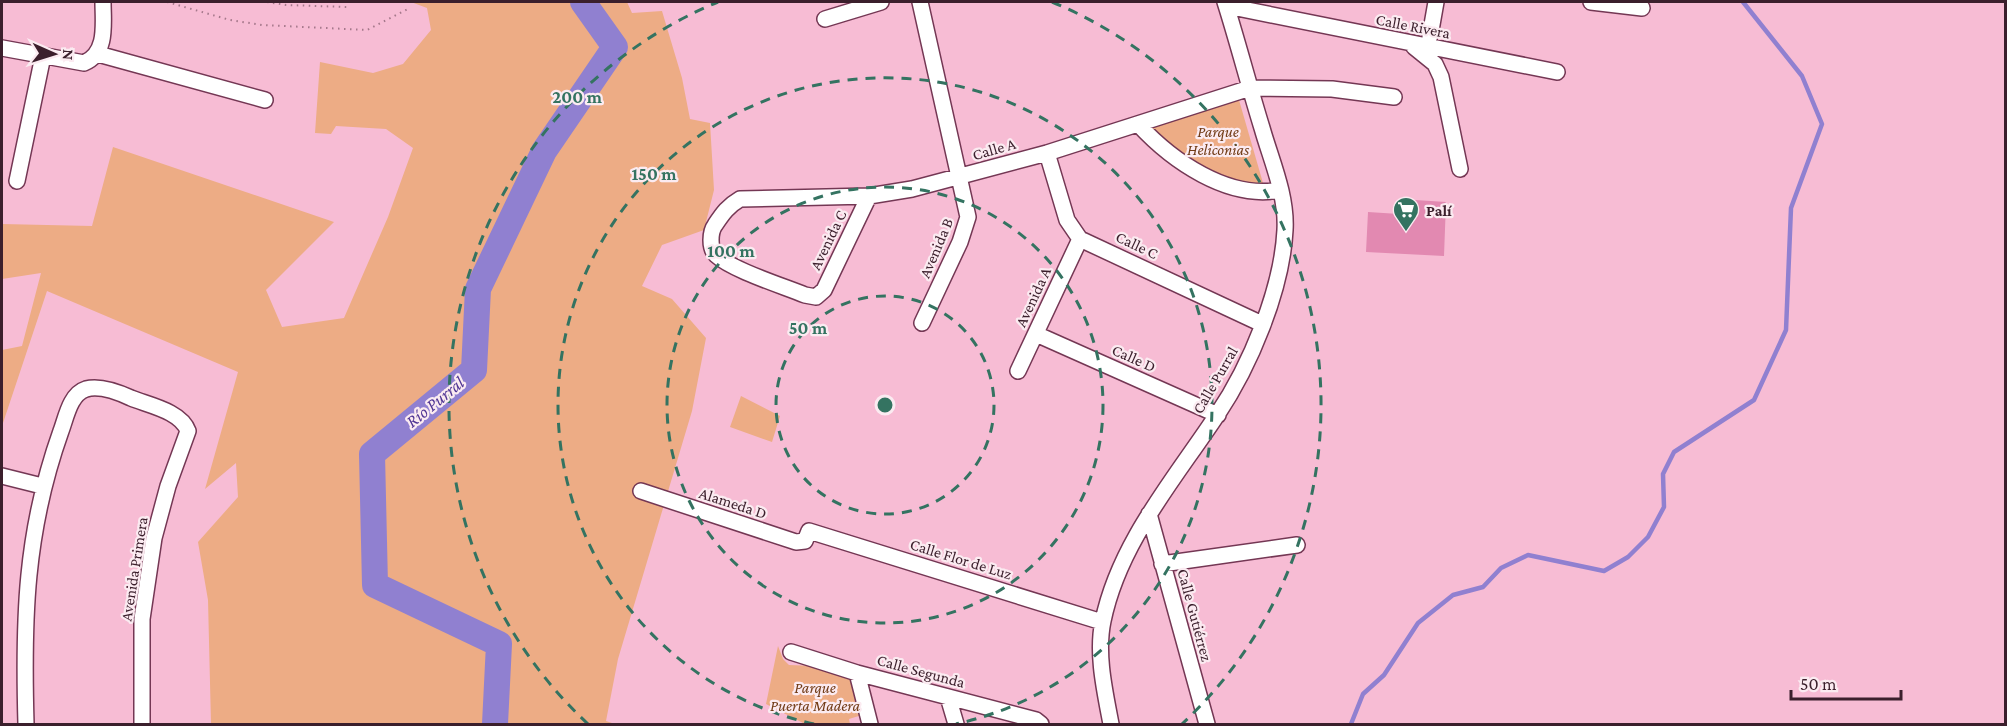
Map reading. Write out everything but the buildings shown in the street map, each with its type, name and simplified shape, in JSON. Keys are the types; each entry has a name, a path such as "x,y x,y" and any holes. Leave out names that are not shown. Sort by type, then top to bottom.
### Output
{"street":[{"path":"2,48 84,63 98,54 103,36 104,2"},
{"path":"825,19 881,2"},
{"name":"Avenida B","path":"920,2 929,33 968,217 966,229 922,323"},
{"path":"1430,36 1436,2"},
{"path":"1591,2 1642,8"},
{"name":"Calle Rivera","path":"1226,4 1412,45 1557,72"},
{"name":"Calle Purral","path":"1111,724 1101,653 1102,622 1125,560 1149,514 1218,415 1249,361 1278,274 1285,229 1280,190 1226,4"},
{"path":"1412,45 1435,64 1441,76 1460,169"},
{"path":"98,54 265,100"},
{"path":"17,181 43,56"},
{"name":"Calle A","path":"714,254 711,244 712,229 727,206 740,199 869,196 960,178 1047,153 1250,88 1332,89 1394,97"},
{"path":"1138,124 1161,149 1183,165 1245,191 1264,193 1280,190"},
{"path":"1047,153 1067,220 1080,239"},
{"name":"Avenida C","path":"714,254 726,262 805,296 816,297 824,290 869,196"},
{"name":"Calle C","path":"1080,239 1262,324"},
{"name":"Avenida A","path":"1018,371 1080,239"},
{"name":"Calle D","path":"1036,334 1218,415"},
{"name":"Avenida Primera","path":"42,486 70,406 78,394 86,389 117,392 171,414 186,424 188,431 186,441 168,486 154,538 148,577 141,658 142,724"},
{"path":"2,476 42,486 26,590 24,628 26,724"},
{"name":"Alameda D","path":"641,491 796,542 806,541 809,531"},
{"name":"Calle Gutiérrez","path":"1149,514 1207,724"},
{"name":"Calle Flor de Luz","path":"809,531 1102,622"},
{"path":"1162,564 1297,545"},
{"name":"Calle Segunda","path":"791,652 857,673 1036,720 1041,724"},
{"path":"857,673 870,724"},
{"path":"948,697 956,724"}],"path":[{"path":"166,2 199,13 251,24 368,30 382,25 408,9"},
{"path":"267,2 286,5 347,7"}],"green space":[{"path":"411,2 627,2 632,13 662,11 682,78 690,119 710,123 714,190 704,230 662,245 642,286 672,299 706,338 692,411 618,659 606,721 615,724 211,724 208,600 198,542 238,497 236,463 205,489 238,372 47,291 2,426 2,350 22,346 41,273 2,279 2,224 92,226 113,147 334,222 266,290 282,327 344,318 388,217 413,148 386,129 336,126 331,134 315,133 320,62 373,73 403,64 431,30 427,8"},
{"name":"Parque Heliconias","path":"1239,100 1263,183 1245,185 1195,164 1163,146 1150,127"},
{"path":"741,396 780,416 772,442 730,427"},
{"name":"Parque Puerta Madera","path":"778,646 783,659 789,665 815,666 850,676 862,715 849,719 850,724 805,724 766,704"}],"waterway":[{"name":"Río Purral","path":"495,724 499,644 375,585 372,454 474,370 478,289 544,151 615,47 583,2"},
{"path":"1351,724 1363,694 1384,675 1418,623 1453,595 1483,587 1501,568 1528,555 1604,571 1628,557 1648,537 1664,507 1663,474 1674,452 1754,400 1786,330 1791,208 1822,124 1802,76 1743,2"}],"place":[{"name":"Palí","path":"1406,233"}]}
